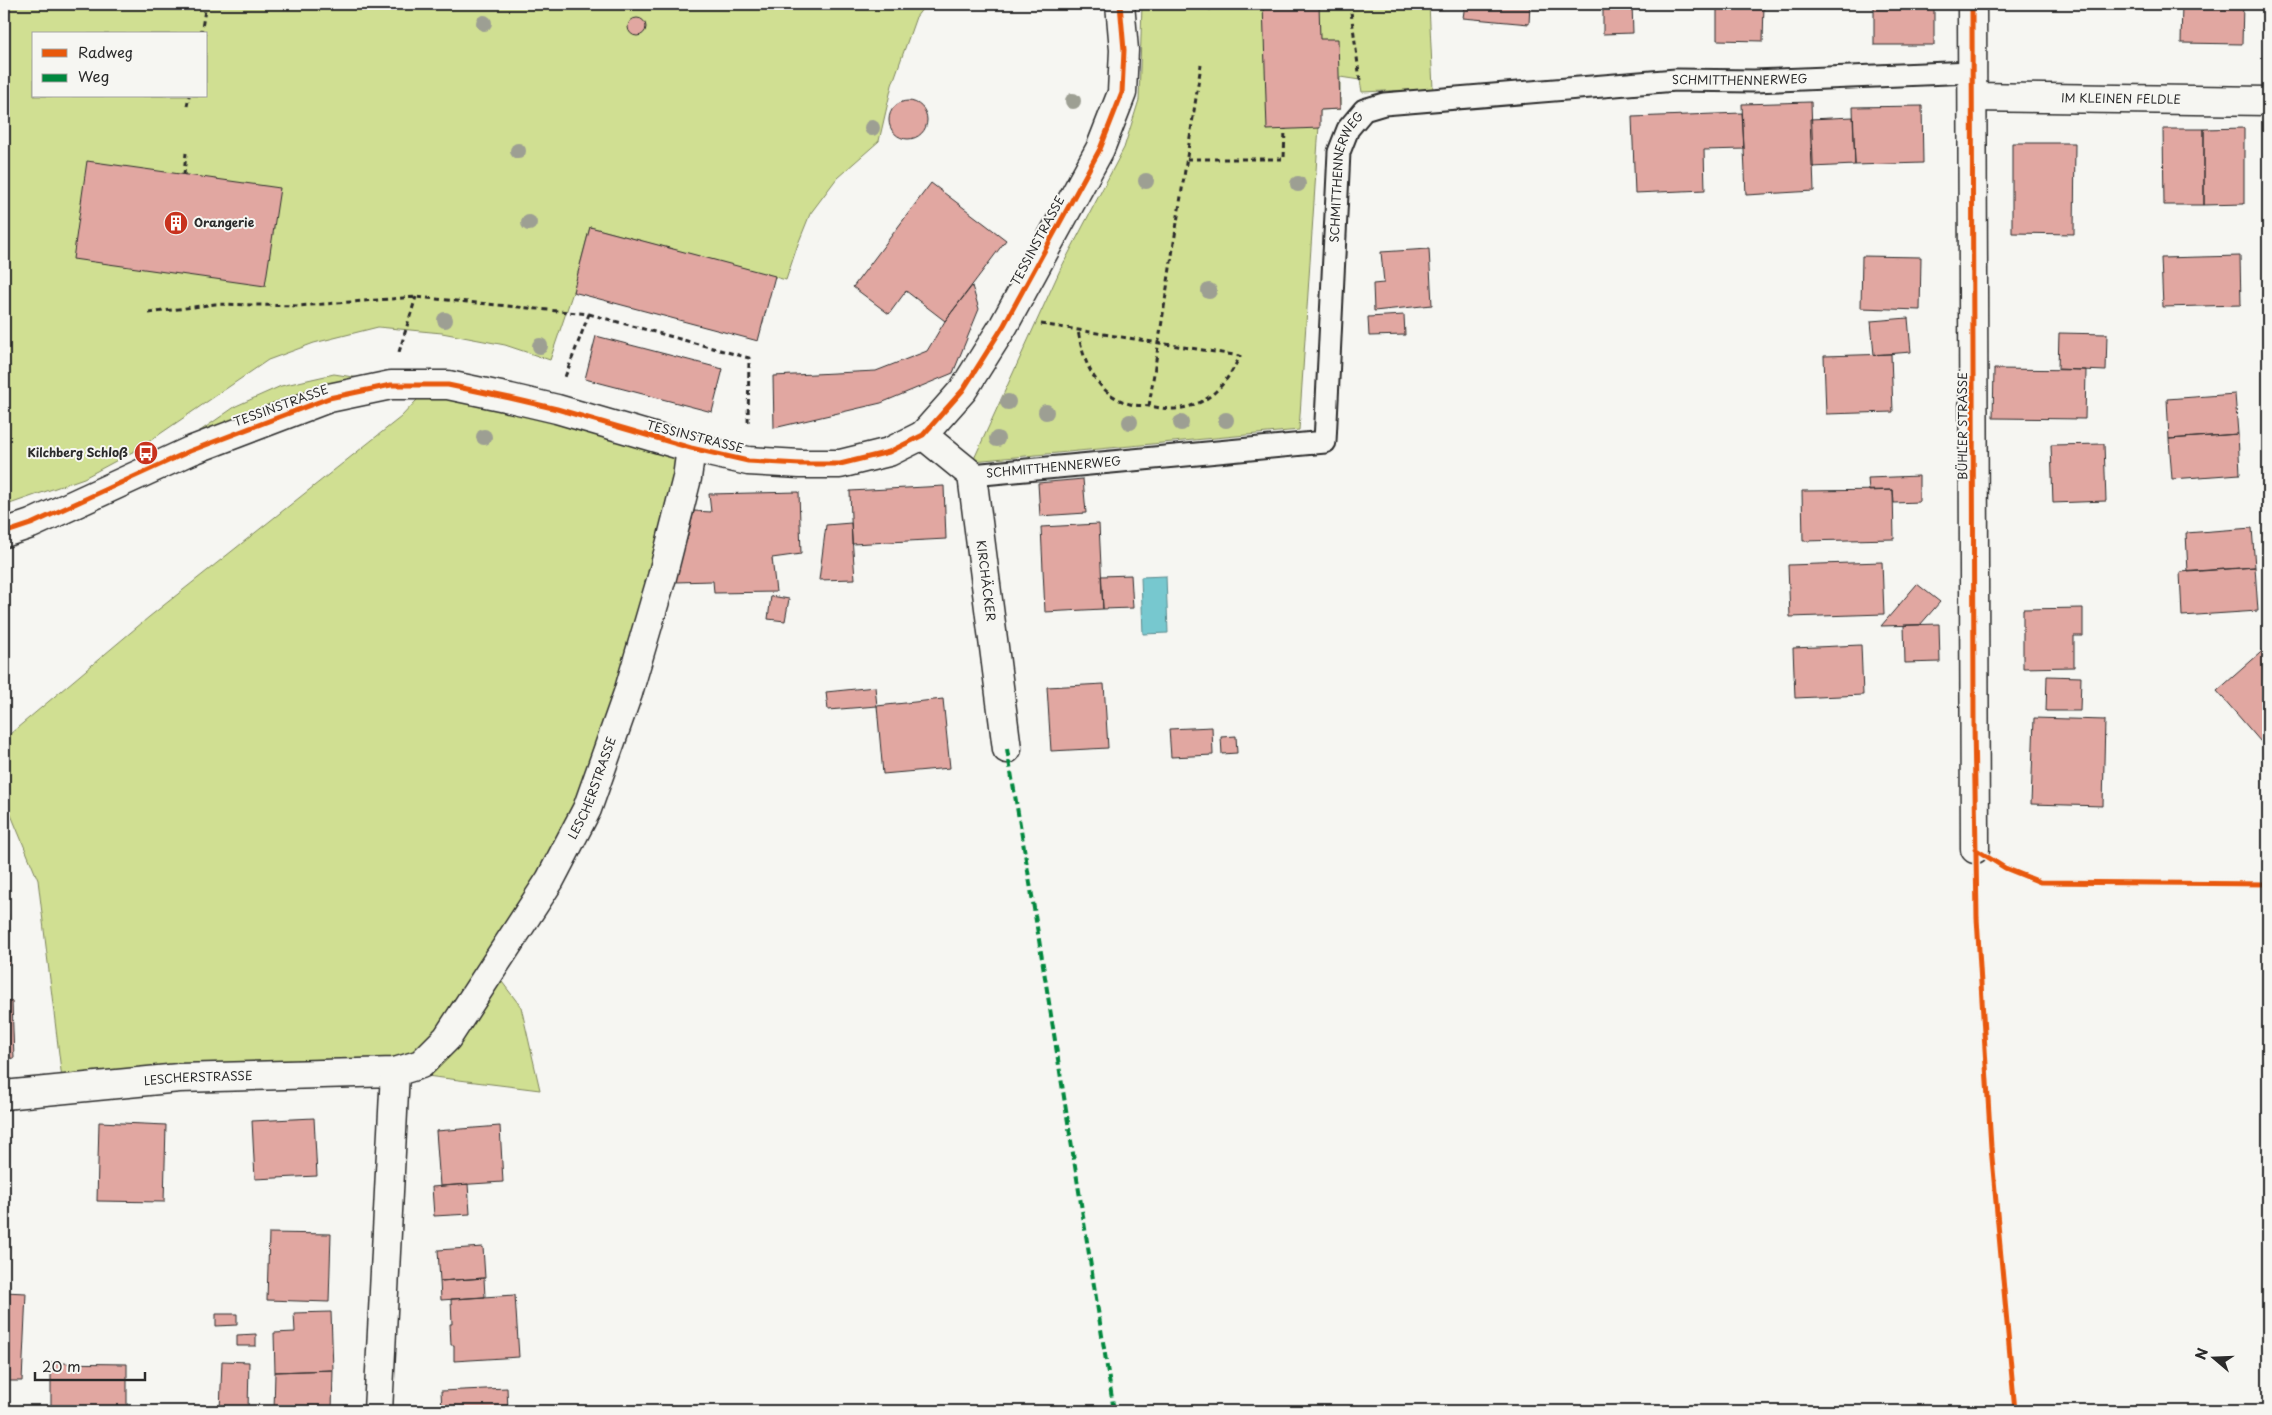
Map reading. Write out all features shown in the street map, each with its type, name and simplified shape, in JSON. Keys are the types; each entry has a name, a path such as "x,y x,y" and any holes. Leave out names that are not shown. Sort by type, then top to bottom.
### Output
{"street":[{"name":"TESSINSTRASSE","path":"4,533 31,524 198,448 329,398 391,385 448,385 557,409 691,448 748,461 840,464 889,452 923,435 963,390 1010,314 1100,149 1122,93 1124,50 1120,4"},
{"name":"BÜHLER STRASSE","path":"1972,4 1975,849"},
{"name":"IM KLEINEN FELDLE","path":"1972,84 2268,101"},
{"path":"923,435 972,475"},
{"name":"LESCHERSTRASSE","path":"4,1095 179,1078 394,1072 421,1064 447,1038 550,880 587,809 628,692 662,578 687,478 691,448"},
{"name":"KIRCHÄCKER","path":"972,475 1007,749"},
{"path":"378,1411 394,1072"}],"lane":[{"name":"SCHMITTHENNERWEG","path":"972,475 1324,442 1339,152 1348,129 1364,110 1384,104 1676,80 1972,84"}],"path":[{"path":"201,32 206,4"},
{"path":"1350,4 1364,110"},
{"path":"1149,406 1201,66"},
{"path":"187,106 189,98"},
{"path":"1187,159 1284,159 1285,129"},
{"path":"184,174 186,153"},
{"path":"391,385 416,298"},
{"path":"149,313 214,304 298,306 416,298 589,314 749,358 748,461"},
{"path":"557,409 564,380 589,314"},
{"path":"1010,314 1037,323 1240,356 1229,378 1213,396 1193,406 1171,409 1130,404 1109,393 1092,376 1082,355 1078,330"}],"green space":[{"path":"4,4 926,4 916,17 892,85 879,141 837,178 810,214 786,280 590,227 573,292 550,360 505,345 442,333 378,327 314,343 268,360 138,449 84,478 4,506"},
{"path":"1142,4 1429,4 1433,89 1362,92 1360,80 1340,77 1340,109 1320,110 1299,430 973,461 1060,270 1124,148 1139,100"},
{"path":"334,374 366,379 277,405 233,420 190,438 236,406 281,386"},
{"path":"431,385 691,448 587,809 493,970 521,1007 540,1090 394,1072 62,1079 38,880 4,798 4,739 149,617 401,417"}],"water":[{"path":"1166,576 1168,633 1143,634 1141,577"}],"building":[{"path":"1172,4 1212,4 1211,10"},
{"path":"1263,4 1319,4 1320,39 1338,39 1340,109 1320,110 1320,128 1267,130"},
{"path":"1465,4 1530,4 1529,24 1463,18"},
{"path":"1603,4 1632,4 1633,33 1603,34"},
{"path":"1717,4 1764,4 1763,41 1717,40"},
{"path":"1874,4 1934,4 1934,45 1874,45"},
{"path":"2182,4 2243,4 2242,44 2181,43"},
{"path":"637,18 643,21 646,27 643,33 637,36 631,33 628,27 631,21"},
{"path":"908,101 915,102 921,107 926,113 926,127 921,133 915,138 908,139 901,138 895,133 890,127 889,120 890,113 895,107 901,102"},
{"path":"1811,102 1814,191 1746,195 1742,104"},
{"path":"1922,106 1923,163 1855,165 1853,107"},
{"path":"1742,113 1744,149 1704,150 1705,190 1635,193 1632,117"},
{"path":"1853,117 1855,165 1812,167 1810,119"},
{"path":"2244,128 2244,204 2204,205 2204,129"},
{"path":"2163,129 2204,129 2204,205 2164,205"},
{"path":"2012,143 2075,143 2074,234 2012,233"},
{"name":"Orangerie","path":"87,161 280,188 265,286 73,259"},
{"path":"931,183 1006,240 945,321 906,291 889,314 853,287"},
{"path":"590,227 775,276 758,341 573,292"},
{"path":"1429,249 1432,305 1374,311 1373,284 1384,283 1381,252"},
{"path":"1862,256 1921,257 1920,310 1861,308"},
{"path":"2240,256 2241,305 2163,307 2161,258"},
{"path":"972,286 979,309 953,373 881,403 774,428 773,376 876,371 927,351 945,321"},
{"path":"1404,315 1405,335 1369,336 1368,317"},
{"path":"1908,318 1911,352 1874,355 1871,321"},
{"path":"2059,333 2107,334 2106,371 2058,369"},
{"path":"596,336 723,369 712,412 585,379"},
{"path":"1891,354 1893,412 1826,414 1824,356"},
{"path":"1994,369 2086,370 2085,419 1993,418"},
{"path":"2235,394 2238,434 2169,439 2167,399"},
{"path":"2238,434 2240,474 2172,479 2169,439"},
{"path":"2104,444 2106,501 2053,503 2051,445"},
{"path":"1919,476 1919,502 1894,503 1893,490 1869,491 1868,478"},
{"path":"1083,479 1086,513 1040,516 1038,483"},
{"path":"944,486 946,539 852,544 850,491"},
{"path":"1893,490 1894,539 1803,541 1802,491"},
{"path":"799,492 801,554 772,558 776,592 714,593 713,581 675,582 694,511 711,512 709,494"},
{"path":"851,523 855,579 819,580 826,525"},
{"path":"1099,524 1103,609 1045,612 1041,527"},
{"path":"2252,528 2255,567 2188,572 2186,533"},
{"path":"1882,562 1884,614 1790,617 1788,565"},
{"path":"2255,567 2258,611 2182,616 2180,572"},
{"path":"1131,575 1133,608 1103,609 1101,576"},
{"path":"1917,584 1940,602 1920,625 1881,626"},
{"path":"771,596 789,599 785,621 768,619"},
{"path":"2083,608 2083,636 2074,636 2074,667 2023,668 2023,609"},
{"path":"1939,624 1940,662 1905,663 1904,625"},
{"path":"1861,645 1863,695 1795,698 1793,648"},
{"path":"2268,646 2268,733 2261,742 2217,691"},
{"path":"2047,676 2081,677 2080,711 2046,711"},
{"path":"1104,684 1108,748 1051,751 1047,687"},
{"path":"875,687 877,706 828,710 826,692"},
{"path":"943,699 950,768 883,774 877,706"},
{"path":"2034,718 2105,720 2103,806 2031,804"},
{"path":"1212,727 1213,755 1171,757 1169,729"},
{"path":"1236,736 1237,753 1222,754 1221,737"},
{"path":"4,914 8,914 10,964 4,965"},
{"path":"4,1001 12,1001 14,1058 4,1059"},
{"path":"314,1118 317,1176 255,1179 252,1121"},
{"path":"99,1122 166,1125 164,1202 97,1201"},
{"path":"500,1126 503,1182 440,1186 436,1131"},
{"path":"468,1184 470,1214 434,1216 432,1187"},
{"path":"269,1233 331,1234 329,1302 267,1300"},
{"path":"483,1247 485,1278 440,1281 438,1250"},
{"path":"484,1278 485,1297 441,1300 440,1281"},
{"path":"4,1292 26,1293 22,1381 4,1381"},
{"path":"515,1295 519,1357 454,1361 454,1345 451,1345 451,1299"},
{"path":"331,1312 333,1370 275,1372 274,1333 295,1332 294,1313"},
{"path":"216,1314 237,1314 237,1325 216,1326"},
{"path":"256,1334 256,1346 237,1346 237,1335"},
{"path":"222,1361 249,1362 248,1411 220,1411"},
{"path":"51,1363 127,1364 127,1411 51,1411"},
{"path":"333,1370 332,1411 274,1411 275,1372"},
{"path":"507,1388 508,1411 442,1411 441,1391"}],"marked path":[{"path":"1007,749 1114,1411"}],"cycle path":[{"path":"4,533 31,524 190,451 329,398 391,385 448,385 510,398 557,409 691,448 748,461 840,464 889,452 923,435 963,390 1004,325 1100,149 1122,93 1124,50 1120,4"},
{"path":"1972,4 1974,723 1977,918 1991,1147 2015,1411"},
{"path":"1975,849 2005,868 2040,882 2268,884"}],"place":[{"name":"Orangerie","path":"176,223"},
{"name":"Kilchberg Schloß","path":"146,453"}]}
